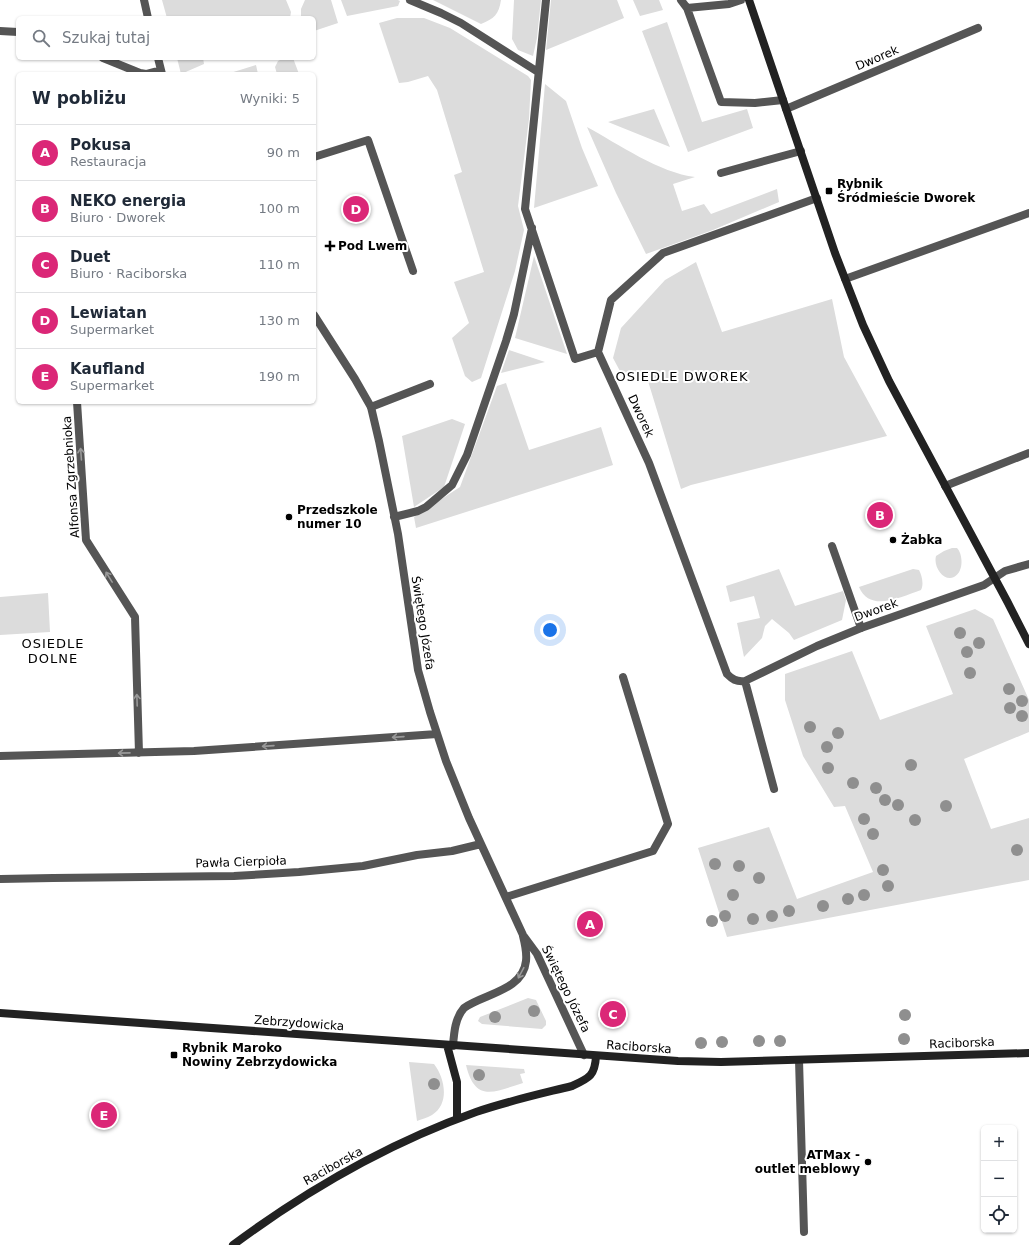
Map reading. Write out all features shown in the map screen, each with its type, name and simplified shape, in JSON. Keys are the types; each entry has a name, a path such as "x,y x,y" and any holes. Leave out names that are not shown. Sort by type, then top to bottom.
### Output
{"street":[{"path":"144,0 148,16"},
{"path":"410,0 442,13 461,23 538,72"},
{"path":"546,0 525,209 575,359 598,352 611,300 664,253 817,198"},
{"path":"682,0 687,8 721,102 755,103 783,100"},
{"path":"687,8 729,4 741,0"},
{"path":"749,0 845,279 863,325 880,364 1029,644"},
{"name":"Dworek","path":"786,109 978,28"},
{"path":"0,31 16,32"},
{"path":"108,60 138,72"},
{"path":"159,60 162,72"},
{"path":"316,156 368,140 413,270"},
{"path":"721,173 801,151"},
{"path":"845,279 985,227 1029,213"},
{"path":"394,517 418,511 426,507 452,485 459,472 467,455 506,341 514,314 532,228"},
{"name":"Świętego Józefa","path":"316,318 345,362 371,407 394,517 416,663 437,734 457,791 523,935 537,954 584,1056"},
{"name":"Dworek","path":"598,352 649,463 727,674 732,679 739,682 745,681 817,646 861,628 984,585 1005,571 1029,564"},
{"path":"371,407 430,384"},
{"name":"Alfonsa Zgrzebnioka","path":"77,404 86,540 134,616 139,753"},
{"path":"945,486 1029,453"},
{"path":"832,546 861,628"},
{"path":"506,897 653,851 668,824 623,676"},
{"path":"745,681 774,789"},
{"path":"0,756 221,750 437,734"},
{"name":"Pawła Cierpioła","path":"0,880 234,876 299,872 363,866 417,855 452,851 481,844"},
{"name":"Świętego Józefa","path":"450,1046 459,1015 462,1010 468,1005 511,984 520,976 526,961 523,935"},
{"name":"Zebrzydowicka","path":"0,1013 596,1056"},
{"path":"450,1046 458,1082 458,1119"},
{"name":"Raciborska","path":"233,1245 288,1206 346,1172 409,1140 458,1119 502,1104 572,1086 581,1082 594,1071 596,1056 721,1062 1029,1053"},
{"path":"799,1060 804,1232"}],"shaded area":[{"path":"162,0 286,0 291,12 290,16 166,16"},
{"path":"305,0 331,0 338,23 316,30 316,16 301,16 301,9"},
{"path":"341,0 400,1 398,6 347,16"},
{"path":"433,0 501,0 499,9 493,18 481,24"},
{"path":"514,0 541,0 537,38 533,56 518,50 512,39"},
{"path":"551,0 617,0 624,18 546,50"},
{"path":"633,0 659,0 663,10 640,16"},
{"path":"397,18 424,18 450,28 528,76 531,80 529,119 518,206 524,230 515,271 481,378 472,382 465,376 452,338 469,323 454,282 484,272 454,175 462,172 437,90 428,76 399,83 379,23"},
{"path":"667,22 702,122 747,109 753,128 688,152 642,31"},
{"path":"178,60 203,60 204,64 186,72 180,72"},
{"path":"294,60 298,72 276,72 275,67 278,61"},
{"path":"256,65 258,72 233,72"},
{"path":"545,84 566,101 582,148 598,186 534,208"},
{"path":"654,109 670,147 608,122"},
{"path":"587,127 654,164 668,170 695,177 673,184 682,211 704,204 711,214 777,189 779,202 713,230 646,254 616,193"},
{"path":"534,256 567,354 515,338"},
{"path":"696,262 722,332 832,299 844,357 887,436 691,485 681,489 648,381 636,380 621,373 613,358 621,328 665,280"},
{"path":"509,350 545,362 501,373"},
{"path":"506,383 529,450 601,427 613,465 416,528 414,517 460,487 497,386"},
{"path":"452,419 465,424 444,487 414,507 402,436"},
{"path":"952,548 957,548 959,551 962,563 960,571 957,575 950,578 943,575 938,569 936,565 936,556"},
{"path":"779,569 795,606 843,591 846,600 842,620 794,640 789,633 772,619 765,626 762,638 744,657 737,623 760,618 754,596 730,602 726,586"},
{"path":"913,569 919,570 921,575 921,590 895,599 878,601 870,599 864,595 859,587"},
{"path":"48,593 50,632 0,635 0,597"},
{"path":"975,609 993,619 1029,700 1029,732 964,759 991,829 1029,818 1029,880 727,937 698,848 769,827 797,899 873,872 845,806 834,807 803,756 785,700 785,674 852,651 880,720 953,694 926,626"},
{"path":"528,998 536,1000 546,1021 546,1025 542,1029 482,1024 478,1021 480,1017"},
{"path":"409,1062 434,1064 443,1083 443,1098 438,1110 432,1115 417,1121"},
{"path":"466,1065 524,1069 525,1073 520,1074 523,1083 495,1091 487,1092 480,1090 470,1077"}],"place":[{"name":"Rybnik Śródmieście Dworek","path":"829,191"},
{"name":"Lewiatan","path":"356,209"},
{"name":"Pod Lwem","path":"330,246"},
{"name":"NEKO energia","path":"880,515"},
{"name":"Przedszkole numer 10","path":"289,517"},
{"name":"Żabka","path":"893,540"},
{"name":"Pokusa","path":"590,924"},
{"name":"Duet","path":"613,1014"},
{"name":"Rybnik Maroko Nowiny Zebrzydowicka","path":"174,1055"},
{"name":"Kaufland","path":"104,1115"},
{"name":"ATMax - outlet meblowy","path":"868,1162"}],"district":[{"name":"OSIEDLE DWOREK","path":"682,376"},
{"name":"OSIEDLE DOLNE","path":"53,650"}]}
